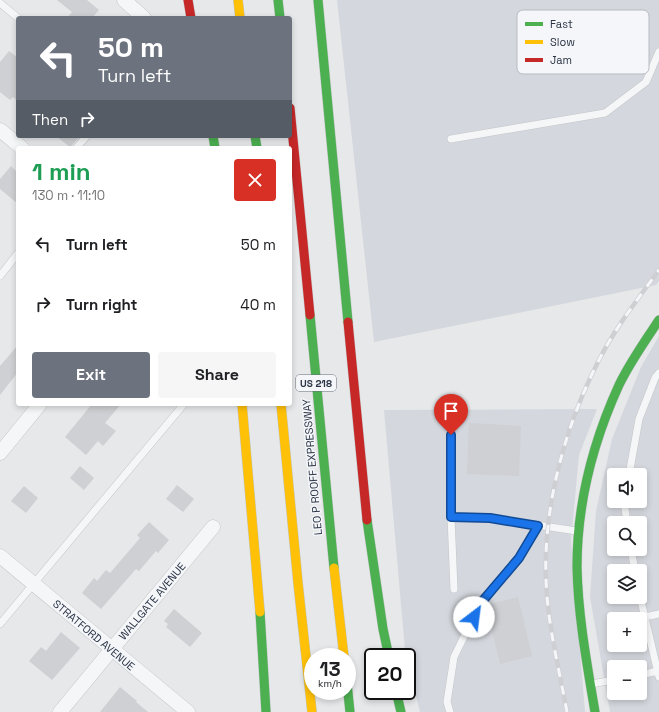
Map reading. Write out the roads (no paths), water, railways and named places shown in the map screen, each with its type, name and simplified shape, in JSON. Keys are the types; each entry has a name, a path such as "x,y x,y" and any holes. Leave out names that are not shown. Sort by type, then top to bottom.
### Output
{"main road":[{"path":"188,0 191,16"},
{"path":"238,0 240,16"},
{"path":"278,0 280,16"},
{"path":"318,0 366,511 387,648"},
{"name":"LEO P ROOFF EXPRESSWAY","path":"292,128 311,319 328,520 343,648"},
{"path":"595,712 579,603 579,532 582,505 597,441 608,411 637,352 659,320"},
{"path":"242,406 263,650 266,712"},
{"path":"281,406 312,712"},
{"path":"349,700 350,712"},
{"path":"398,700 400,712"}],"street":[{"path":"124,0 143,16"},
{"path":"0,130 20,146"},
{"path":"0,453 38,406"},
{"name":"WALLGATE AVENUE","path":"60,712 213,527"},
{"name":"STRATFORD AVENUE","path":"0,556 188,712"}],"lane":[{"path":"0,3 16,16"},
{"path":"451,139 605,113 646,82 659,52"},
{"path":"78,146 85,138"},
{"path":"0,276 16,256"},
{"path":"630,468 639,419 655,378 659,373"},
{"path":"0,624 182,406"},
{"path":"451,435 451,517 454,589"},
{"path":"451,517 490,518 579,532"},
{"path":"450,712 447,702 454,657 480,604 519,558 538,526"},
{"path":"647,617 659,614"},
{"path":"647,627 658,674 647,675"},
{"path":"591,684 607,681"}],"railway":[{"path":"567,712 553,639 547,596 547,536 557,475 575,415 599,360 619,325 659,270"}]}
